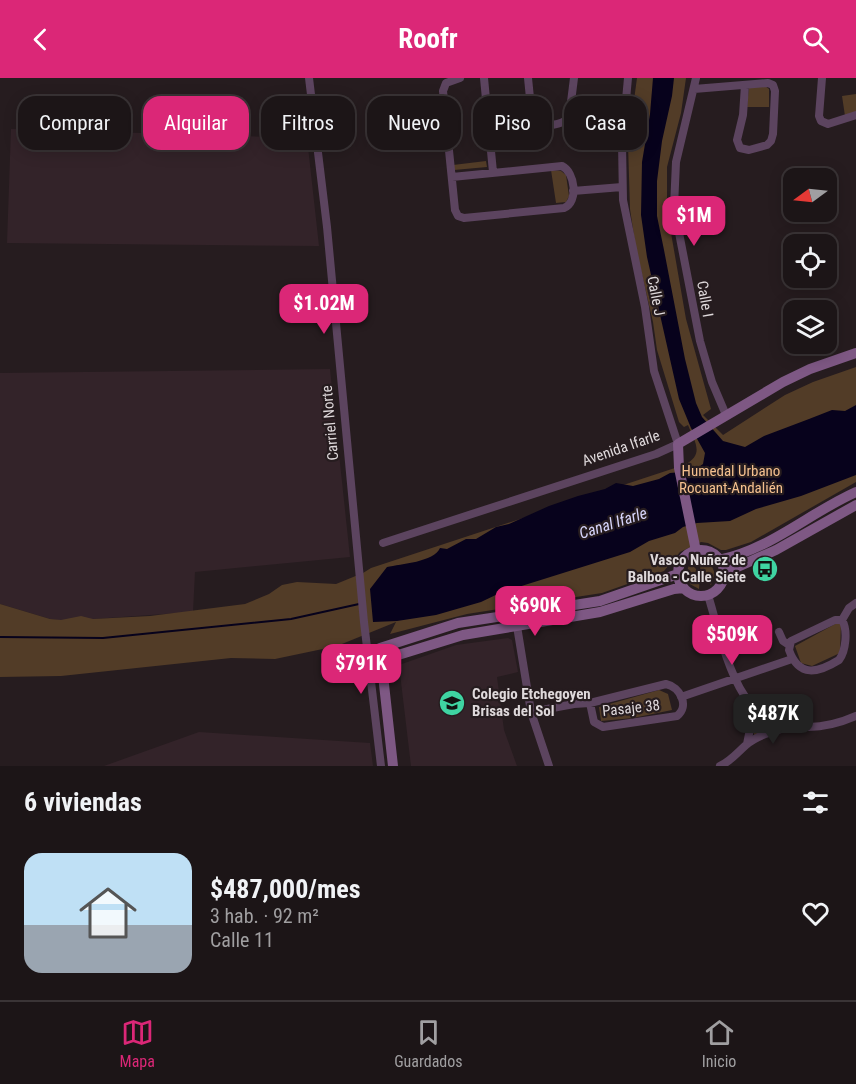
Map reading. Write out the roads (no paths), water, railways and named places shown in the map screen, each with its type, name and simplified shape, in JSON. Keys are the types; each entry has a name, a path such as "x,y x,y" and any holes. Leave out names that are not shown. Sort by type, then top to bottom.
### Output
{"street":[{"name":"Carriel Norte","path":"309,78 327,226 364,622 381,766"},
{"path":"452,177 562,166 570,171 573,201 566,207 462,218 455,212 443,88 446,83 460,78"},
{"path":"484,78 493,172"},
{"path":"528,78 532,118 536,124 542,126 560,124 569,118 574,78"},
{"name":"Calle J","path":"628,78 622,143 622,187 629,234 645,307 654,371 678,444"},
{"name":"Calle I","path":"696,78 676,162 675,214 700,341 711,382 726,416"},
{"path":"822,78 819,116 821,121 828,124 856,115"},
{"path":"694,89 768,83 771,84 775,89 772,138 767,145 746,150 740,148 737,140 743,115 745,85"},
{"path":"573,191 622,187"},
{"name":"Avenida Ifarle","path":"383,543 656,454 678,444 795,375 856,353"},
{"path":"678,444 679,468 696,551"},
{"path":"719,560 774,540 831,504 856,492"},
{"path":"724,573 776,550 856,505"},
{"path":"696,551 707,552 719,560 724,573 719,587 708,595 695,595 684,588 678,574 683,559 696,551"},
{"path":"382,660 516,620 600,601 678,574"},
{"path":"368,652 452,625 600,612 684,588"},
{"path":"708,595 736,678 749,701 769,717 792,726 824,727 856,716"},
{"path":"842,620 849,608 856,603"},
{"path":"516,620 531,712 549,766"},
{"path":"789,645 791,641 835,620 842,620"},
{"path":"779,632 783,641 789,645 792,660 802,668 814,671 839,660 844,650 845,627 842,620"},
{"path":"380,648 393,766"},
{"path":"681,697 792,660"},
{"name":"Pasaje 38","path":"531,712 590,703 666,684 676,688 681,697 683,709 677,716 606,727 598,726 594,722 590,703"},
{"path":"747,744 751,724 749,701"},
{"path":"723,765 747,744 792,726"}],"water":[{"name":"Humedal Urbano Rocuant-Andalién","path":"653,78 674,78 657,181 657,216 685,359 696,403 702,417 723,441 745,447 764,436 832,410 845,411 856,405 856,475 801,496 756,509 730,521 697,523 683,527 675,533 649,541 630,552 502,592 481,602 436,615 373,622 370,589 387,567 424,559 437,553 440,548 447,549 466,539 476,539 496,527 509,524 549,506 605,489 616,483 633,486 659,479 670,473 693,471 703,464 705,453 679,399 647,257 641,215 642,162 644,150 647,150"}],"waterway":[{"path":"0,637 103,638 291,619 359,604"}],"place":[{"name":"Vasco Nuñez de Balboa - Calle Siete","path":"765,569"},
{"name":"Colegio Etchegoyen Brisas del Sol","path":"452,703"}],"water label":[{"name":"Canal Ifarle","path":"613,523"}]}
